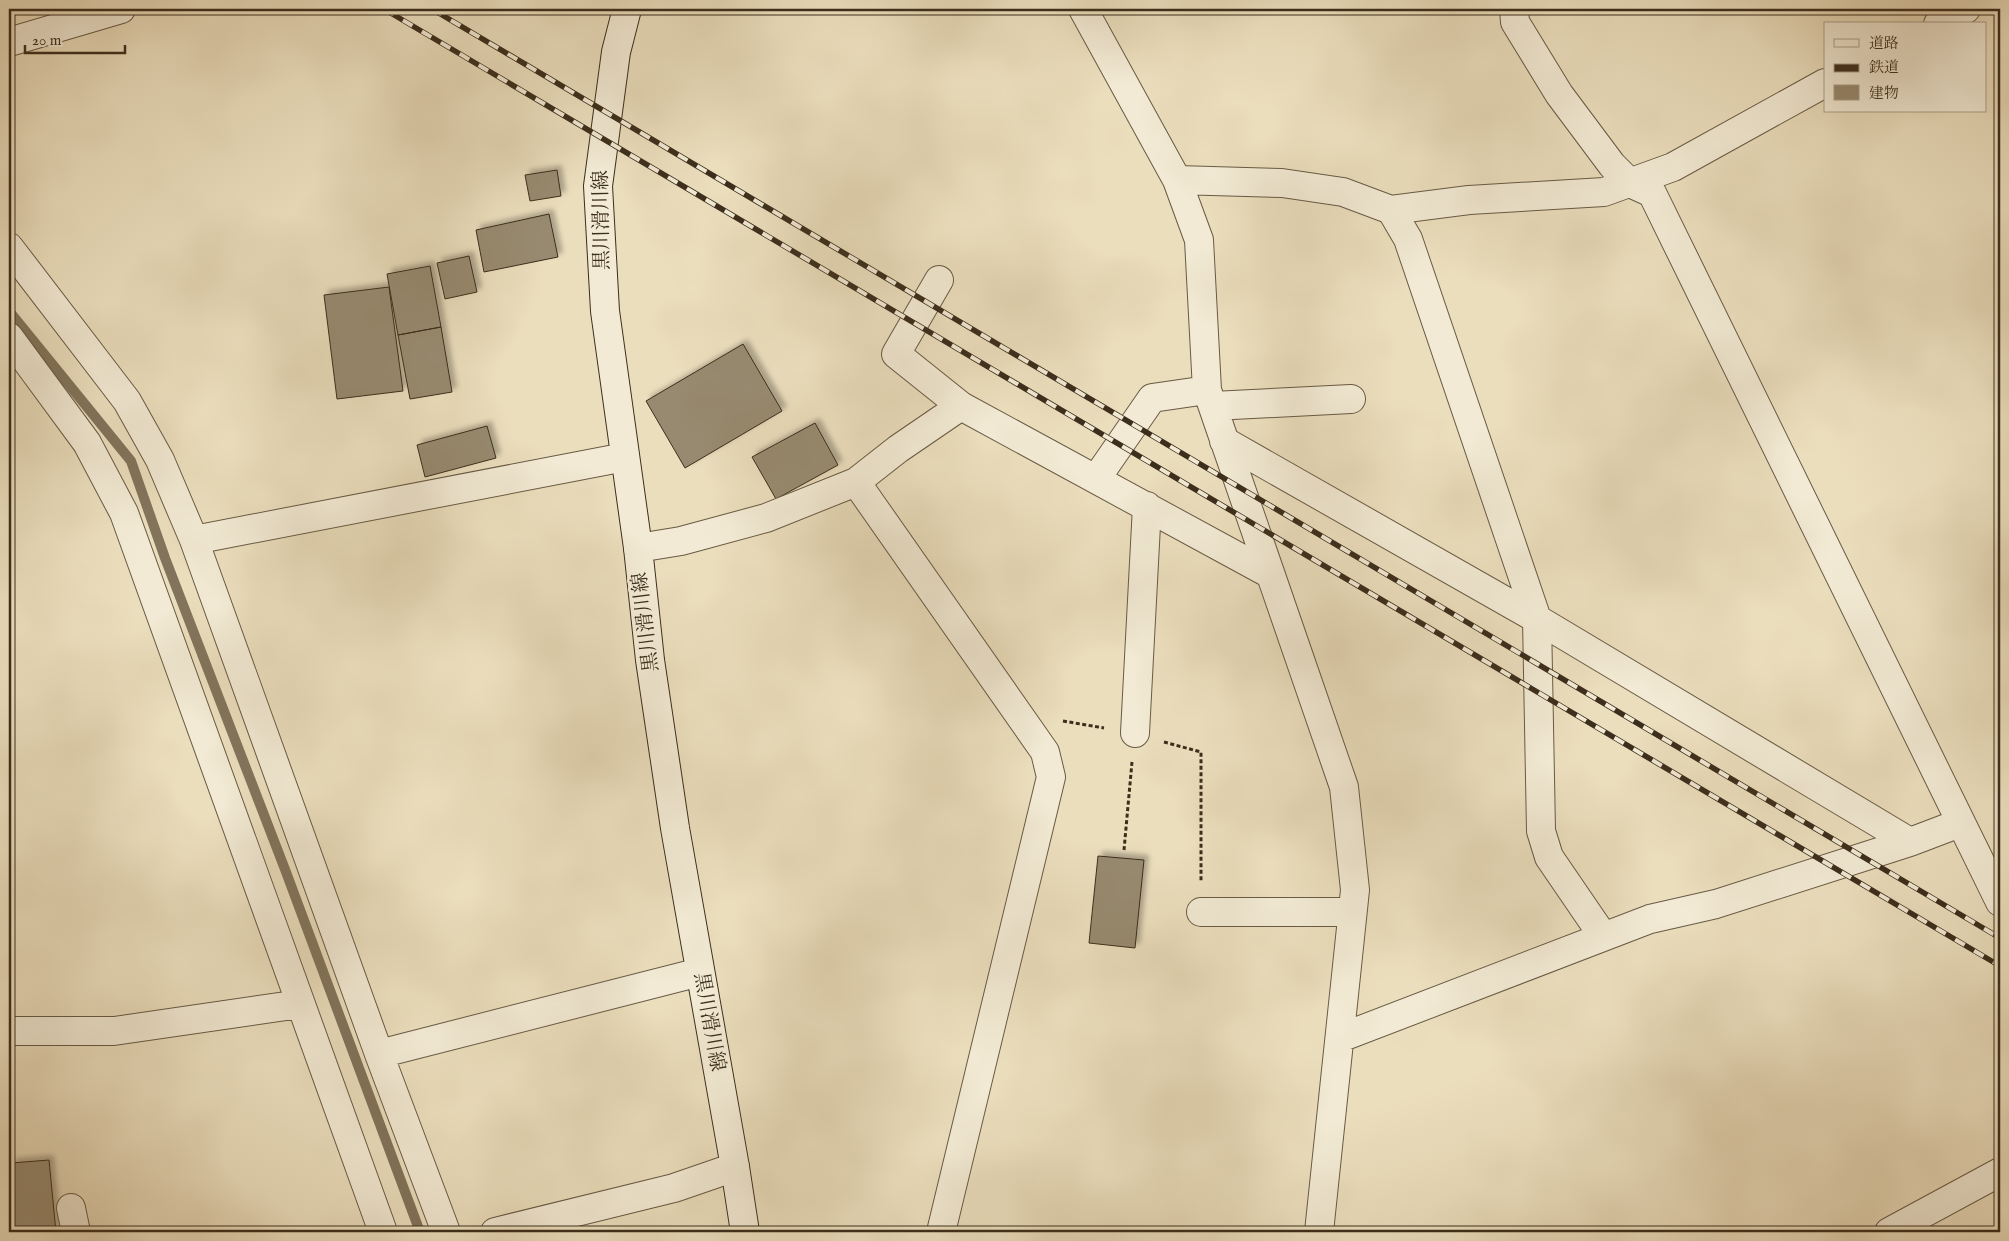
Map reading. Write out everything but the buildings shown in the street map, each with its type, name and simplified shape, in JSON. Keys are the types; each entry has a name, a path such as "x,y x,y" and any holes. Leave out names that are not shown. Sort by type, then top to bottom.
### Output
{"street":[{"path":"9,42 121,9"},
{"name":"黒川滑川線","path":"627,9 616,52 598,186 605,311 638,548 651,670 675,828 735,1167 744,1232"},
{"path":"1084,9 1177,180 1199,240 1210,398 1344,787 1355,890 1319,1232"},
{"path":"1514,9 1515,22 1560,94 1612,165 1630,184 1652,194 2000,902"},
{"path":"1942,22 1966,9"},
{"path":"1177,180 1282,183 1343,192 1391,210 1469,200 1604,192 1673,167 1824,85"},
{"path":"1391,210 1408,240 1537,618 1541,831 1548,857 1603,936"},
{"path":"9,247 127,401 160,460 194,540 379,1054 446,1232"},
{"path":"939,280 896,354 962,406 1270,574"},
{"path":"9,337 87,443 124,513 383,1232"},
{"path":"1096,479 1152,398 1351,399"},
{"path":"638,548 681,541 766,518 856,482 898,449 962,406"},
{"path":"1224,440 1537,618 1910,842"},
{"path":"194,540 625,457"},
{"path":"856,482 1045,752 1050,777 941,1232"},
{"path":"1135,733 1147,506"},
{"path":"1340,1038 1650,919 1716,904 1910,842 1960,823"},
{"path":"1201,912 1352,912"},
{"path":"379,1054 700,972"},
{"path":"9,1031 114,1031 300,1004"},
{"path":"495,1232 674,1188 735,1167"},
{"path":"1889,1232 2000,1172"}],"path":[{"path":"1034,737 1061,721 1135,733 1201,752 1201,912"},
{"path":"1124,850 1135,733"}],"waterway":[{"path":"9,311 131,461 165,558 286,872 420,1232"}],"railway":[{"path":"384,9 2000,966"},
{"path":"432,9 2000,938"}]}
